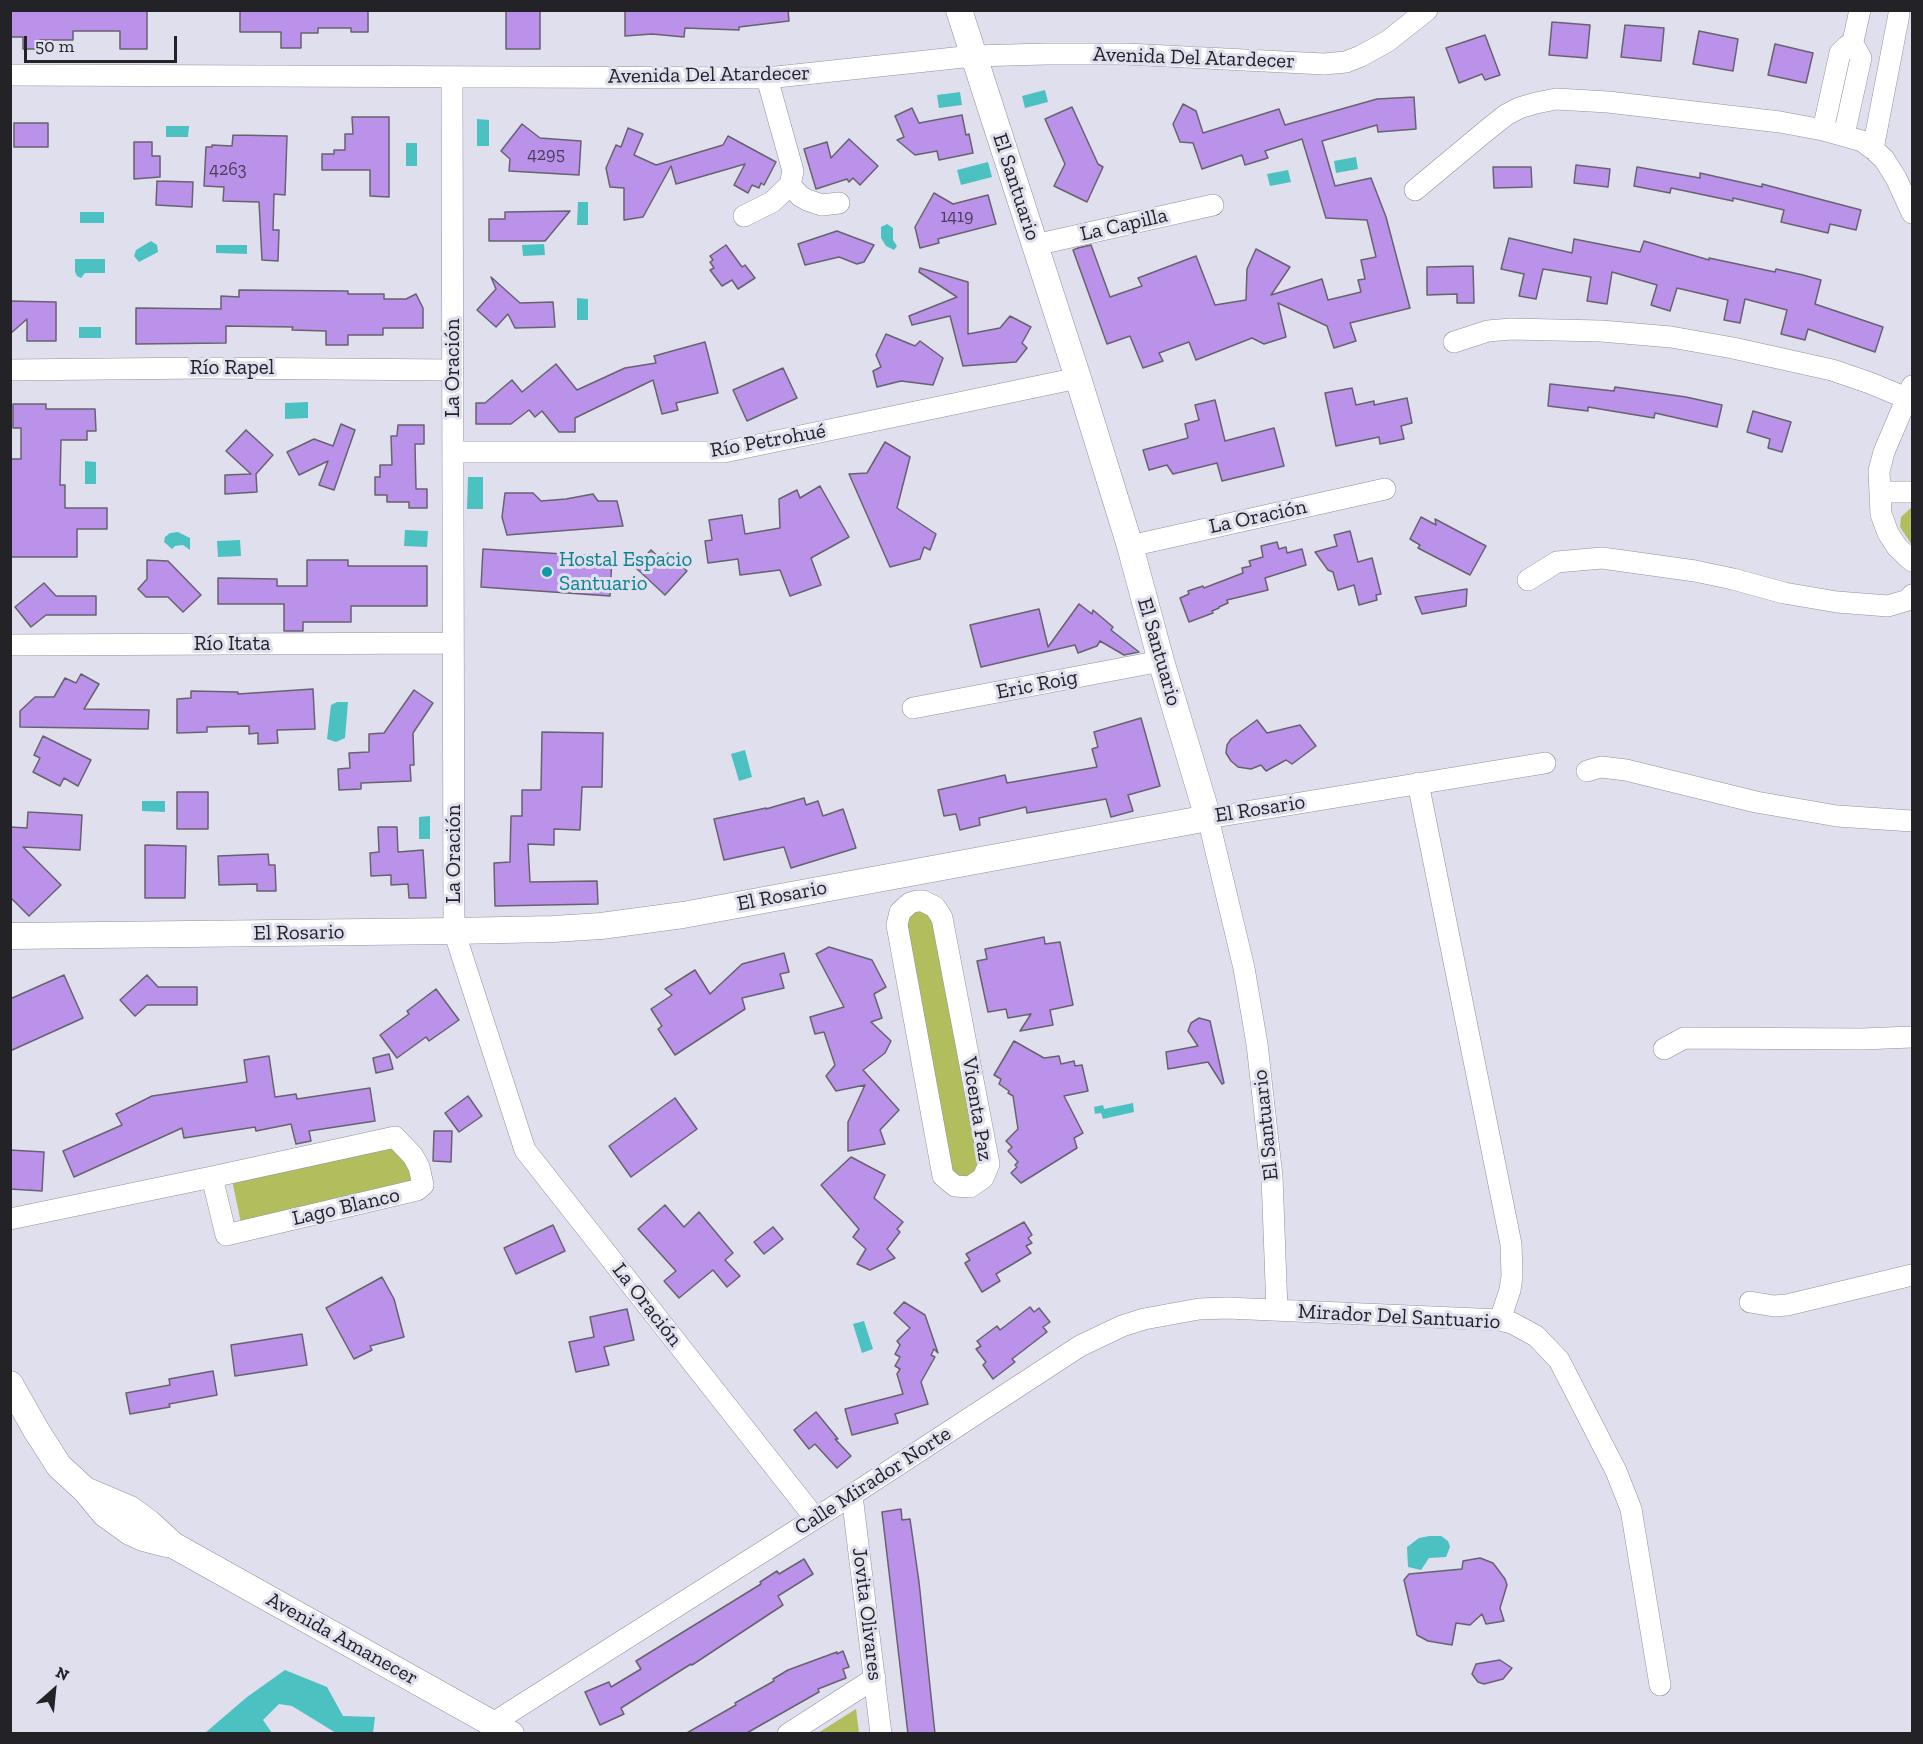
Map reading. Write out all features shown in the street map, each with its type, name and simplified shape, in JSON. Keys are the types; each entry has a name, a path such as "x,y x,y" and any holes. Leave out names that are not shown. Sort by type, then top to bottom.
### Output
{"street":[{"name":"El Santuario","path":"959,10 1130,546 1161,661 1208,818 1244,968 1257,1044 1272,1177 1277,1310"},
{"name":"Avenida Del Atardecer","path":"10,75 767,78 973,56 1126,54 1324,64 1346,62 1362,56 1388,41 1427,10"},
{"path":"1852,46 1860,10"},
{"path":"1873,149 1899,15"},
{"path":"1823,130 1840,53 1847,46 1852,46 1861,58 1844,135"},
{"name":"La Oración","path":"452,78 454,931 525,1150 815,1518"},
{"path":"744,216 772,202 790,185 793,171 767,78"},
{"path":"1415,190 1506,115 1536,103 1557,99 1643,105 1780,122 1844,135 1862,141 1884,159 1896,178 1912,213"},
{"path":"790,185 807,200 822,205 839,203"},
{"name":"La Capilla","path":"1035,245 1213,205"},
{"path":"1454,342 1488,332 1537,329 1601,331 1671,337 1832,370 1870,383 1909,392 1884,452 1879,471 1881,514 1888,533 1912,561"},
{"name":"Río Rapel","path":"10,370 205,368 453,370"},
{"name":"Río Petrohué","path":"453,452 724,452 1078,378"},
{"name":"La Oración","path":"1130,546 1385,489"},
{"path":"1880,492 1912,492"},
{"path":"1528,580 1557,562 1602,558 1695,571 1784,593 1837,602 1888,606 1908,600 1912,595"},
{"name":"Río Itata","path":"10,645 453,643"},
{"name":"Eric Roig","path":"913,708 1161,661"},
{"name":"El Rosario","path":"10,936 552,929 642,921 1208,818 1545,763"},
{"path":"1587,771 1601,767 1626,770 1734,797 1826,815 1871,820 1912,821"},
{"path":"1418,783 1511,1244 1510,1290 1500,1320"},
{"path":"911,872 916,901"},
{"name":"Vicenta Paz","path":"916,901 923,901 935,907 942,918 989,1164 983,1178 970,1187 955,1186 943,1176 897,925 900,912 916,901"},
{"path":"1664,1049 1684,1038 1912,1037"},
{"name":"Lago Blanco","path":"10,1219 395,1137 413,1156 419,1167 423,1185 417,1190 226,1235 212,1177"},
{"path":"1750,1302 1774,1306 1787,1305 1912,1275"},
{"name":"Calle Mirador Norte","path":"502,1728 815,1518 1060,1359 1101,1336 1144,1319 1172,1313 1227,1308 1277,1310"},
{"name":"Mirador Del Santuario","path":"1277,1310 1500,1320 1512,1323 1536,1336 1559,1360 1616,1472 1631,1509 1660,1685"},
{"name":"Avenida Amanecer","path":"10,1384 59,1466 85,1490 130,1509 149,1522 172,1545 502,1728"},
{"name":"Jovita Olivares","path":"852,1495 881,1734"},
{"path":"788,1734 875,1678"}],"green space":[{"path":"1912,507 1912,545 1900,527 1901,517"},
{"path":"918,910 934,917 980,1170 962,1179 952,1170 904,920"},
{"path":"391,1145 412,1173 409,1185 241,1223 232,1180"},
{"path":"856,1709 859,1733 818,1733"}],"water":[{"path":"1045,90 1048,102 1025,108 1022,96"},
{"path":"960,92 962,105 939,108 937,95"},
{"path":"477,119 489,120 489,146 477,146"},
{"path":"166,126 189,126 188,137 166,137"},
{"path":"406,143 417,143 417,166 406,166"},
{"path":"1356,157 1358,169 1336,173 1334,161"},
{"path":"988,162 992,177 961,185 957,170"},
{"path":"1288,170 1291,182 1270,186 1267,174"},
{"path":"578,202 588,202 588,225 577,225"},
{"path":"80,212 104,212 104,223 80,223"},
{"path":"887,224 893,228 893,240 897,246 894,250 886,246 881,238 881,227"},
{"path":"151,241 157,245 158,252 139,262 134,256 136,250"},
{"path":"544,244 545,255 523,256 522,245"},
{"path":"216,245 247,245 247,254 216,253"},
{"path":"75,259 105,259 105,273 85,273 81,278 75,272"},
{"path":"577,298 588,299 588,320 577,320"},
{"path":"79,327 101,327 101,338 79,338"},
{"path":"308,402 308,418 285,419 285,403"},
{"path":"85,461 96,462 96,484 85,484"},
{"path":"468,477 483,477 483,509 467,509"},
{"path":"405,530 428,531 427,547 404,546"},
{"path":"178,532 190,538 190,550 183,545 172,549 164,542 165,537 170,533"},
{"path":"240,540 241,556 218,557 217,541"},
{"path":"337,702 348,702 345,738 336,742 327,739 331,705"},
{"path":"745,750 752,777 739,781 731,754"},
{"path":"142,801 165,801 165,812 142,811"},
{"path":"430,816 430,839 419,839 419,817"},
{"path":"1133,1103 1134,1112 1103,1119 1101,1113 1095,1114 1094,1107 1103,1105 1104,1109"},
{"path":"864,1321 873,1349 862,1353 853,1324"},
{"path":"1441,1536 1448,1541 1450,1547 1446,1557 1429,1558 1421,1570 1408,1567 1407,1547 1419,1538"},
{"path":"285,1670 327,1687 343,1716 375,1717 373,1733 336,1733 292,1706 279,1704 263,1720 272,1733 205,1733 247,1697"}],"building":[{"path":"10,10 147,10 147,49 120,49 120,31 73,31 73,40 40,40 40,49 23,49 23,37 10,37"},
{"path":"240,10 368,10 368,32 351,32 351,28 318,28 318,33 301,33 301,48 281,48 281,32 240,32"},
{"path":"506,10 540,10 540,49 506,49"},
{"path":"625,10 788,10 789,21 739,27 739,30 685,28 684,37 652,34 625,36"},
{"path":"1552,22 1590,25 1587,58 1549,55"},
{"path":"1625,25 1664,28 1661,61 1621,57"},
{"path":"1699,31 1738,39 1733,71 1693,64"},
{"path":"1485,35 1500,75 1485,80 1482,74 1459,83 1446,48"},
{"path":"1775,44 1813,53 1806,83 1768,75"},
{"path":"1414,97 1416,129 1378,132 1377,125 1322,141 1335,186 1371,178 1386,217 1410,308 1350,323 1356,341 1334,348 1327,326 1278,303 1286,337 1264,344 1252,338 1196,360 1189,342 1159,353 1163,361 1143,368 1130,336 1107,344 1073,250 1078,248 1091,245 1110,297 1142,286 1138,278 1196,256 1215,305 1246,300 1247,269 1256,249 1290,267 1271,295 1322,279 1328,300 1361,292 1358,280 1365,279 1361,260 1376,257 1367,220 1326,218 1302,139 1265,151 1268,158 1245,165 1242,155 1202,169 1193,143 1180,142 1173,124 1183,104 1196,111 1203,133 1279,109 1285,125 1377,99"},
{"path":"1072,107 1098,164 1103,167 1087,202 1054,186 1065,164 1045,119"},
{"path":"912,108 919,123 962,115 973,153 939,160 937,151 915,155 897,140 904,137 895,116"},
{"path":"352,117 389,117 389,197 370,196 370,170 322,170 322,154 334,154 334,150 345,150 345,134 353,134"},
{"path":"14,123 48,123 48,147 14,147"},
{"path":"522,124 540,138 581,141 579,175 509,171 510,159 501,151"},
{"path":"628,128 643,134 634,155 656,165 723,145 728,136 776,162 764,185 761,183 759,188 752,185 748,193 734,185 745,164 676,184 671,166 643,217 624,220 624,188 610,187 606,168 616,145 621,147"},
{"path":"233,135 287,136 285,195 274,194 273,230 279,230 278,261 262,260 259,202 223,201 224,187 204,186 206,147 232,146"},
{"path":"849,139 878,166 860,185 853,178 849,182 847,179 816,189 804,149 827,142 831,158"},
{"path":"134,142 152,142 152,156 160,156 160,177 134,179"},
{"path":"1576,165 1610,169 1608,187 1574,183"},
{"path":"1493,167 1531,167 1532,187 1494,188"},
{"path":"1637,167 1700,178 1700,173 1762,187 1762,184 1861,210 1856,230 1830,224 1828,233 1781,222 1784,210 1733,198 1733,201 1671,188 1670,193 1634,186"},
{"path":"157,181 193,182 192,207 156,205"},
{"path":"934,193 953,204 988,195 996,224 938,239 939,243 920,248 915,227"},
{"path":"570,211 545,241 489,241 489,219 505,219 505,212"},
{"path":"837,231 874,245 864,262 857,264 839,257 805,265 798,244"},
{"path":"1509,238 1572,253 1574,239 1640,252 1644,241 1709,260 1709,258 1775,272 1776,269 1803,275 1821,280 1815,304 1883,327 1875,352 1808,329 1805,340 1781,334 1787,310 1745,299 1740,323 1724,320 1728,300 1677,288 1670,311 1651,305 1657,285 1612,272 1607,304 1587,301 1591,277 1543,269 1536,299 1519,296 1524,274 1501,269"},
{"path":"726,245 742,267 745,265 755,278 738,289 732,280 722,286 710,270 714,268 710,262 713,260 710,256"},
{"path":"1473,266 1474,303 1457,303 1457,294 1427,295 1427,267"},
{"path":"920,268 968,282 968,334 1000,328 1010,316 1031,327 1022,343 1027,348 1016,362 963,366 950,316 912,325 909,316 957,297 919,272"},
{"path":"491,277 520,303 553,302 555,327 515,328 508,314 496,327 477,310 496,289"},
{"path":"239,290 348,291 348,294 384,294 384,299 406,299 416,294 423,308 423,328 383,328 383,335 348,335 348,345 326,345 326,331 292,330 293,327 226,326 226,343 136,344 136,308 221,309 221,296 239,297"},
{"path":"10,301 56,302 56,341 27,341 27,319 10,334"},
{"path":"886,334 915,346 920,341 943,358 933,385 901,381 877,387 873,371 881,367 876,355"},
{"path":"705,342 718,393 676,403 678,410 662,414 653,380 575,418 575,432 559,432 542,411 535,417 529,410 511,424 476,424 476,403 485,403 512,380 522,392 556,364 577,390 625,368 656,363 654,356"},
{"path":"783,368 797,398 747,421 733,390"},
{"path":"1550,384 1614,391 1615,387 1686,397 1722,405 1717,427 1655,413 1654,418 1588,407 1588,411 1548,406"},
{"path":"1352,388 1356,405 1374,401 1374,405 1407,398 1412,423 1401,426 1404,439 1380,444 1379,437 1336,446 1325,393"},
{"path":"1215,400 1225,441 1274,428 1284,466 1222,481 1217,463 1173,474 1167,465 1149,470 1143,450 1188,438 1185,424 1199,420 1195,405"},
{"path":"13,404 46,404 46,409 95,409 96,431 87,431 87,440 61,440 60,485 65,485 65,508 107,508 107,529 77,529 77,557 10,557 11,459 21,459 21,428 13,428"},
{"path":"1753,411 1791,422 1782,452 1768,448 1770,439 1747,432"},
{"path":"341,424 355,430 334,490 319,485 328,461 299,475 287,452 314,439 333,446"},
{"path":"398,425 424,425 424,444 415,444 416,489 427,489 427,508 409,508 409,502 387,502 387,495 375,495 375,477 380,477 380,465 392,465 391,436 397,436"},
{"path":"246,430 273,455 256,474 257,492 225,494 225,475 251,474 226,451"},
{"path":"885,442 910,457 897,508 936,534 930,550 924,547 920,559 890,567 849,474 867,473"},
{"path":"820,486 849,537 811,558 821,585 790,596 780,570 740,575 738,559 708,563 705,541 712,540 709,520 742,515 745,534 780,528 779,499 797,490 800,498"},
{"path":"505,493 533,493 541,501 593,494 598,501 617,501 623,526 507,535 502,517"},
{"path":"1421,517 1436,525 1435,519 1486,546 1470,575 1418,548 1420,545 1410,539"},
{"path":"1350,531 1358,562 1372,558 1381,594 1376,595 1377,600 1359,605 1354,585 1338,590 1333,572 1328,570 1315,552 1337,546 1334,535"},
{"path":"1277,542 1279,549 1286,547 1287,553 1302,549 1306,565 1265,578 1268,590 1227,600 1228,603 1212,611 1213,613 1189,622 1180,598 1189,594 1188,591 1203,586 1204,588 1243,573 1242,568 1251,566 1249,561 1263,557 1261,546"},
{"name":"Hostal Espacio Santuario","path":"483,549 612,557 610,596 481,587"},
{"path":"651,550 662,560 668,553 687,571 665,595 635,567"},
{"path":"147,560 168,561 201,595 183,612 168,597 146,597 138,589 147,579"},
{"path":"307,560 348,560 348,566 427,566 427,606 351,606 351,622 303,622 303,631 284,631 284,604 218,604 218,578 277,579 277,586 307,586"},
{"path":"44,583 56,596 96,596 96,615 46,615 31,627 15,607"},
{"path":"1467,589 1466,606 1422,614 1415,597"},
{"path":"1079,604 1092,614 1093,610 1113,627 1111,630 1139,652 1124,655 1100,641 1097,646 1078,653 1075,645 981,667 970,625 1039,609 1048,647"},
{"path":"81,674 99,684 84,709 149,710 148,729 20,727 20,711 35,697 54,697 65,678 76,683"},
{"path":"313,689 315,729 277,730 278,743 258,744 258,733 249,734 249,726 207,727 207,732 177,733 177,699 191,698 191,691 238,692 238,694"},
{"path":"414,690 433,703 413,733 414,765 410,765 411,781 361,783 361,789 339,790 338,769 350,768 349,753 369,752 369,734 384,733"},
{"path":"1141,718 1160,786 1128,795 1133,811 1111,817 1106,799 1027,813 1026,807 979,818 980,825 960,830 956,814 944,816 938,790 1005,775 1007,783 1097,767 1092,749 1098,747 1094,732"},
{"path":"1257,720 1267,733 1300,725 1316,746 1292,764 1286,760 1266,771 1261,765 1251,769 1238,767 1226,753 1227,745 1231,739"},
{"path":"542,732 603,733 602,787 582,787 580,830 554,829 554,845 528,844 530,882 597,881 598,904 495,906 494,863 510,862 511,816 522,816 522,790 541,790"},
{"path":"43,736 91,760 78,786 64,778 60,786 33,772 40,758 34,755"},
{"path":"177,792 208,792 208,829 177,829"},
{"path":"804,798 806,805 818,801 823,816 843,809 856,848 791,868 784,847 724,860 714,819 766,809"},
{"path":"28,812 82,815 80,850 23,847 61,885 29,916 10,897 10,827 27,828"},
{"path":"378,827 397,827 398,852 423,850 426,898 409,898 408,884 391,885 391,875 371,876 370,853 379,852"},
{"path":"145,845 186,846 185,898 145,898"},
{"path":"268,854 269,865 275,865 276,891 257,891 257,884 219,885 218,856"},
{"path":"1044,937 1045,944 1060,942 1073,1005 1050,1010 1053,1025 1020,1031 1031,1014 1008,1018 1006,1009 988,1012 977,961 987,959 985,949"},
{"path":"829,947 872,960 886,987 874,994 882,1018 871,1022 891,1041 885,1053 863,1070 899,1110 880,1130 885,1144 848,1151 848,1122 865,1085 836,1091 826,1076 835,1065 824,1032 815,1034 810,1017 844,1007 816,954"},
{"path":"784,953 789,972 780,974 784,988 742,998 745,1009 675,1055 658,1029 662,1026 651,1009 672,995 665,989 695,970 710,994 742,964"},
{"path":"64,975 83,1018 10,1051 10,999"},
{"path":"147,975 158,987 197,987 197,1005 147,1005 135,1016 120,1000"},
{"path":"436,989 459,1020 429,1041 426,1037 397,1058 380,1035 409,1014 407,1011"},
{"path":"1199,1018 1210,1021 1224,1083 1222,1084 1208,1062 1168,1069 1166,1052 1198,1046 1188,1031 1191,1023"},
{"path":"1014,1041 1044,1058 1059,1056 1061,1064 1074,1061 1075,1066 1082,1065 1088,1091 1064,1096 1083,1133 1074,1138 1077,1148 1021,1183 1011,1173 1017,1167 1015,1165 1018,1162 1008,1151 1012,1147 1006,1141 1018,1129 1013,1096 999,1084 1001,1079 994,1075"},
{"path":"389,1054 393,1069 376,1073 373,1058"},
{"path":"269,1056 275,1097 296,1094 297,1099 370,1088 375,1121 309,1131 311,1141 296,1144 291,1124 256,1131 255,1127 184,1138 182,1128 74,1177 63,1151 122,1125 116,1114 152,1096 247,1082 244,1060"},
{"path":"468,1096 482,1116 459,1132 445,1113"},
{"path":"675,1098 697,1129 631,1177 609,1146"},
{"path":"434,1131 452,1131 451,1162 433,1161"},
{"path":"10,1150 44,1152 42,1191 10,1189"},
{"path":"851,1157 885,1175 874,1198 903,1222 897,1229 900,1232 887,1249 895,1258 870,1270 857,1264 866,1249 853,1237 859,1229 821,1185"},
{"path":"665,1205 684,1227 699,1212 733,1253 725,1260 740,1276 727,1287 713,1270 679,1298 664,1281 676,1271 638,1229"},
{"path":"1024,1222 1032,1235 1028,1238 1032,1243 1026,1246 1031,1253 996,1274 1000,1281 982,1292 965,1263 970,1260 966,1254"},
{"path":"553,1225 565,1251 516,1274 504,1248"},
{"path":"773,1227 783,1239 764,1254 754,1242"},
{"path":"382,1277 394,1299 404,1337 370,1346 372,1350 354,1359 326,1308"},
{"path":"904,1302 925,1315 938,1353 934,1349 931,1355 935,1357 921,1382 928,1404 895,1414 898,1423 852,1435 845,1409 903,1394 897,1374 900,1369 895,1366 900,1357 895,1354 900,1345 897,1341 910,1328 894,1313"},
{"path":"1030,1307 1034,1312 1039,1308 1050,1322 1043,1327 1047,1332 1012,1359 1015,1362 993,1379 983,1365 986,1362 976,1349 981,1346 977,1341 997,1326 1000,1330"},
{"path":"627,1309 634,1340 604,1347 609,1365 576,1372 569,1342 594,1337 590,1317"},
{"path":"302,1334 307,1365 235,1376 231,1345"},
{"path":"213,1371 217,1395 130,1414 126,1393 170,1385 169,1379"},
{"path":"816,1412 838,1439 835,1439 851,1456 837,1468 815,1444 809,1449 794,1430"},
{"path":"901,1509 902,1520 910,1519 935,1734 908,1734 882,1512"},
{"path":"1480,1558 1493,1563 1505,1579 1507,1585 1500,1608 1504,1621 1486,1624 1482,1614 1470,1625 1456,1623 1452,1645 1428,1641 1417,1635 1404,1580 1409,1574 1462,1569 1463,1561"},
{"path":"804,1559 813,1574 778,1596 783,1605 692,1665 621,1708 624,1714 600,1725 585,1692 609,1682 611,1687 641,1669 636,1661 761,1584 760,1582 777,1571 779,1574"},
{"path":"843,1651 849,1667 843,1669 846,1678 818,1689 819,1692 745,1734 685,1734 736,1705 735,1703 774,1681 773,1679 788,1670"},
{"path":"1500,1660 1512,1668 1503,1679 1484,1684 1478,1682 1472,1674 1476,1664"}],"place":[{"name":"Hostal Espacio Santuario","path":"547,572"}]}
